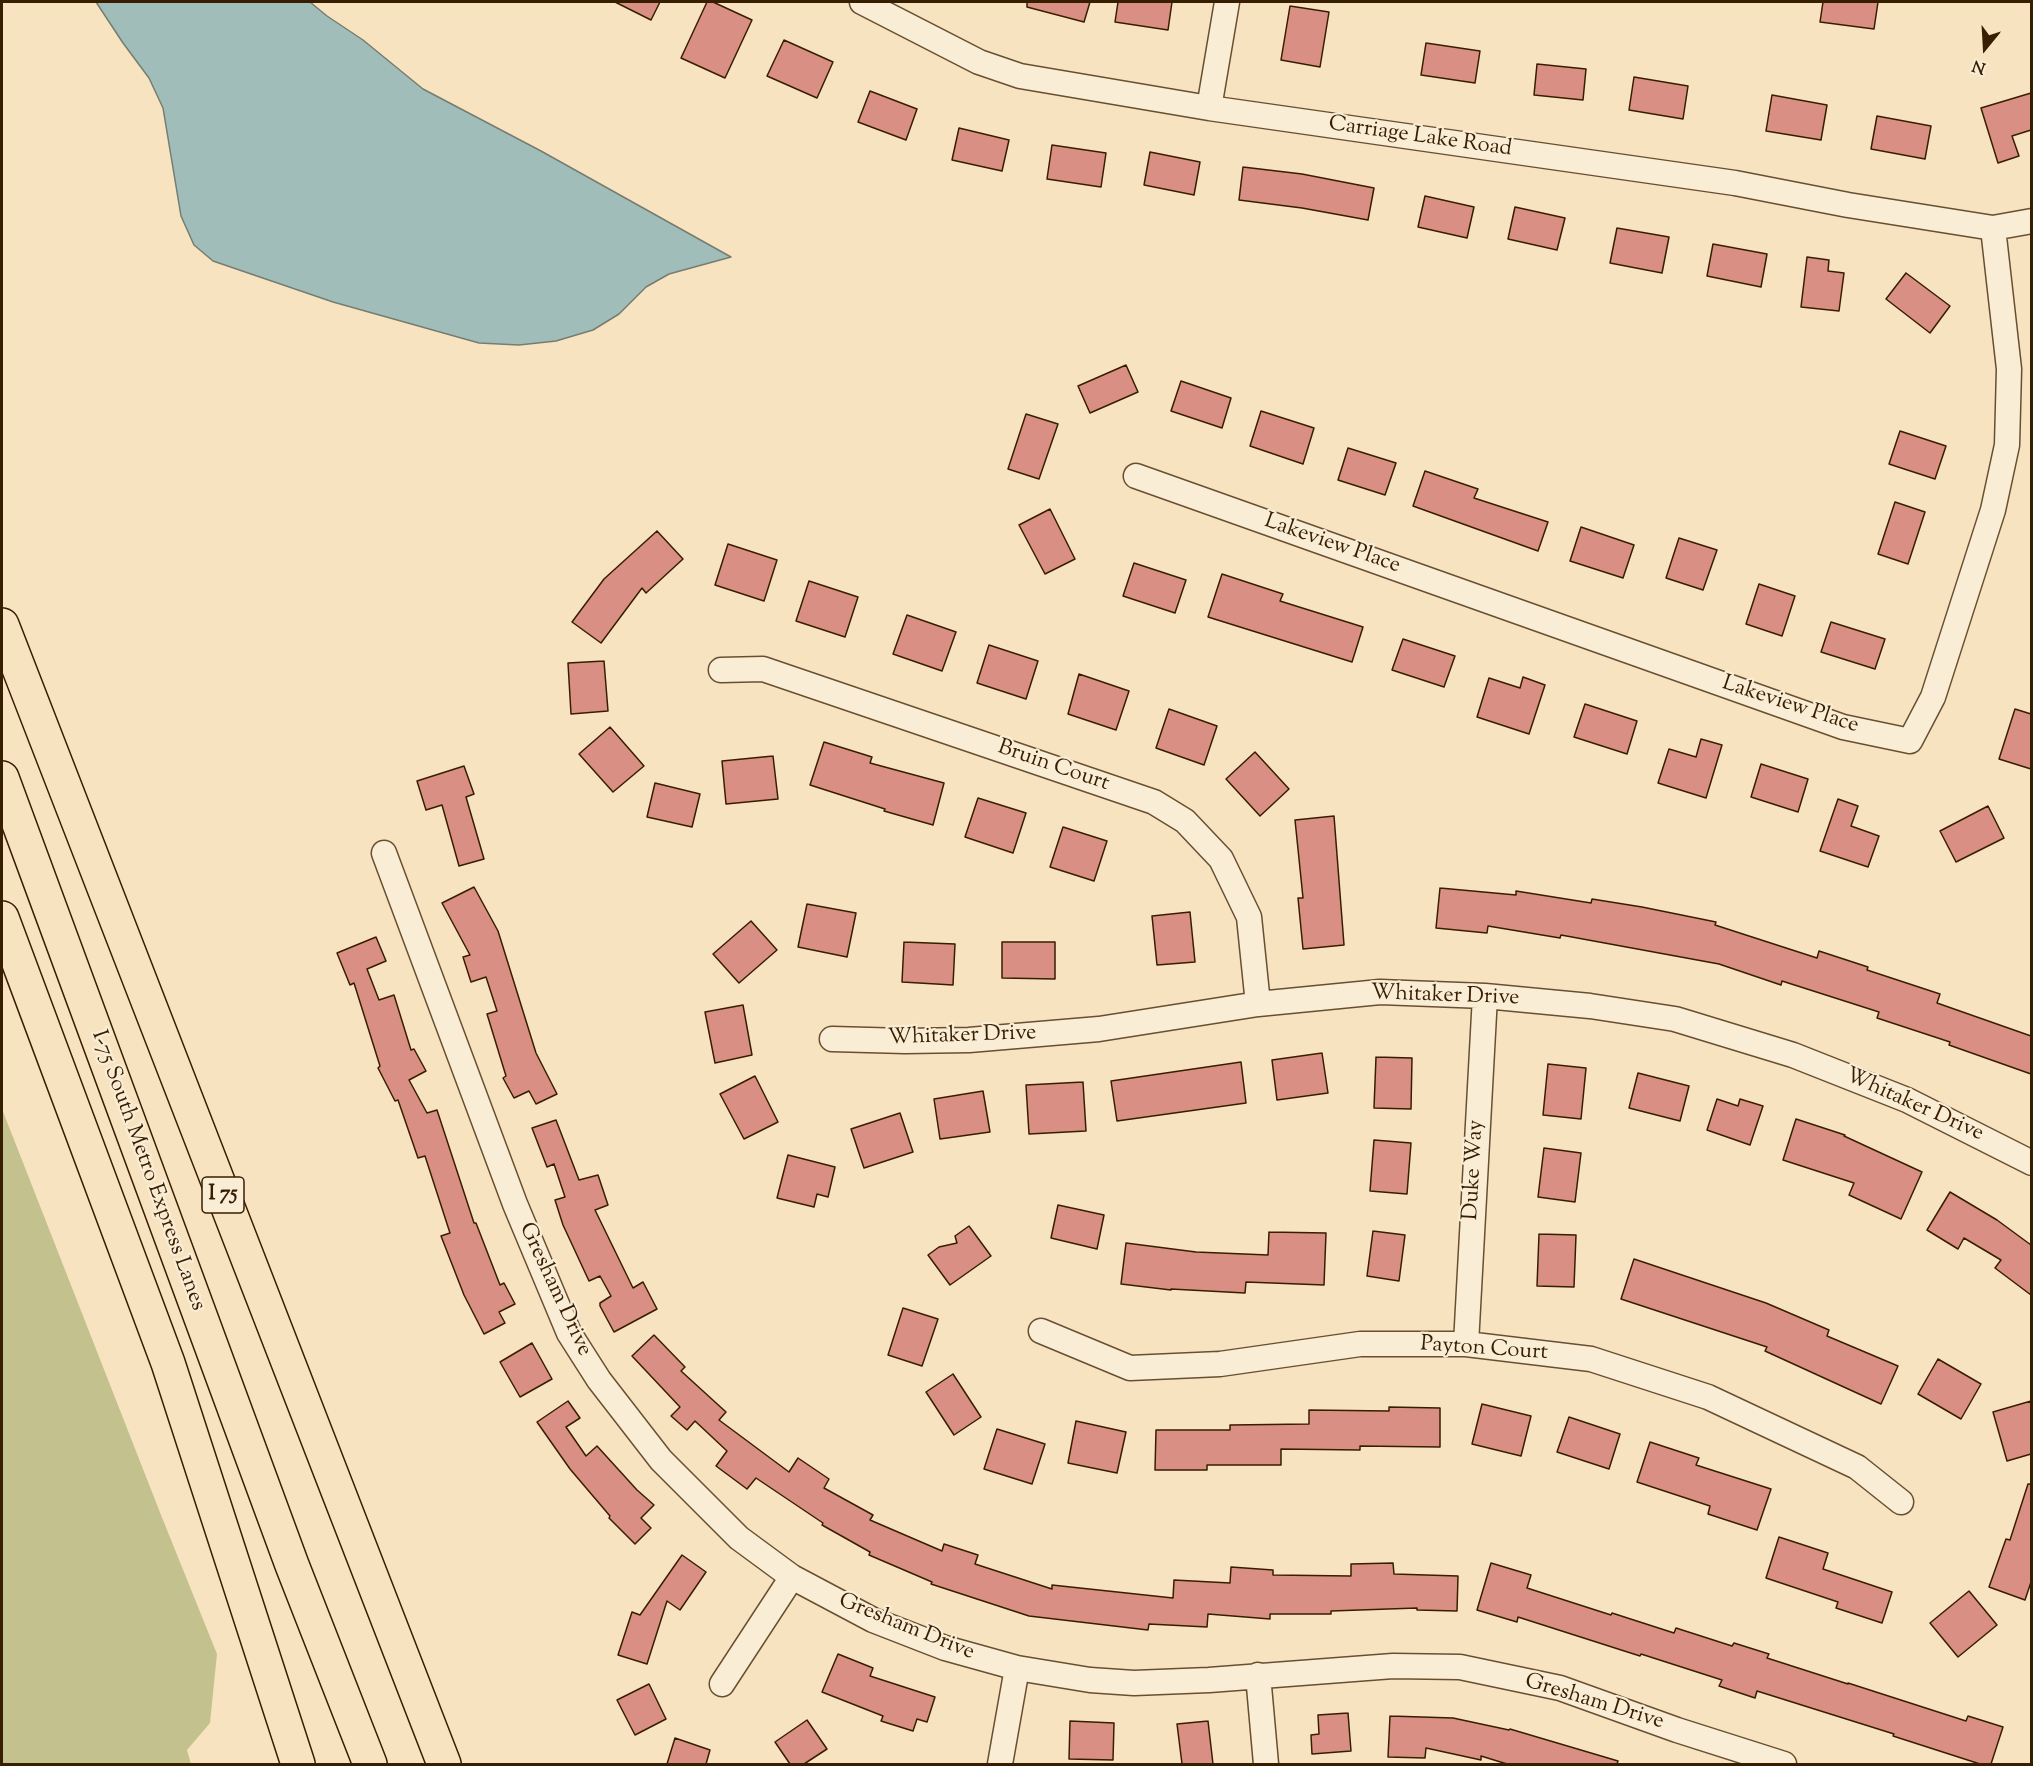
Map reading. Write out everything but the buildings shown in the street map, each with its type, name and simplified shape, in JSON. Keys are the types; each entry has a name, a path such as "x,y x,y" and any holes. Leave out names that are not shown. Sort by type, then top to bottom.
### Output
{"highway":[{"name":"I 75","path":"2,625 444,1764"},
{"name":"I-75 South Metro Express Lanes","path":"2,778 292,1565 370,1764"},
{"path":"2,918 168,1363 298,1764"},
{"name":"I-75 South Metro Express Lanes","path":"292,1565 350,1764"}],"street":[{"path":"1209,108 1227,2"},
{"name":"Carriage Lake Road","path":"873,4 979,62 1020,76 1209,108 1735,183 1848,205 1992,228"},
{"path":"1992,228 2031,221"},
{"name":"Lakeview Place","path":"1136,476 1844,727 1910,741 1933,697 1993,510 2007,445 2009,369 1992,228"},
{"name":"Bruin Court","path":"721,670 764,669 1154,802 1185,821 1221,859 1249,917 1258,1004"},
{"name":"Gresham Drive","path":"384,853 515,1204 569,1333 599,1380 661,1460 739,1538 792,1577 873,1620 945,1648 1017,1668 1090,1680 1134,1683 1209,1680 1393,1666 1460,1667 1560,1688 1677,1730 1784,1764"},
{"name":"Whitaker Drive","path":"832,1039 969,1040 1100,1029 1258,1004 1380,992 1485,996 1590,1006 1675,1019 1822,1065 1954,1122 2031,1163"},
{"name":"Duke Way","path":"1466,1344 1485,996"},
{"name":"Payton Court","path":"1041,1330 1130,1368 1220,1364 1360,1344 1466,1344 1591,1359 1708,1397 1857,1467 1901,1502"},
{"path":"722,1684 792,1577"},
{"path":"1000,1764 1017,1668"},
{"path":"1258,1676 1266,1764"}],"shaded area":[{"path":"2,1109 217,1654 210,1723 187,1750 191,1764 2,1764"}],"water":[{"path":"96,2 310,2 363,40 423,89 541,151 731,257 669,274 646,287 619,314 593,330 556,341 519,345 479,343 333,302 213,261 194,245 181,216 163,108 149,78"}]}
